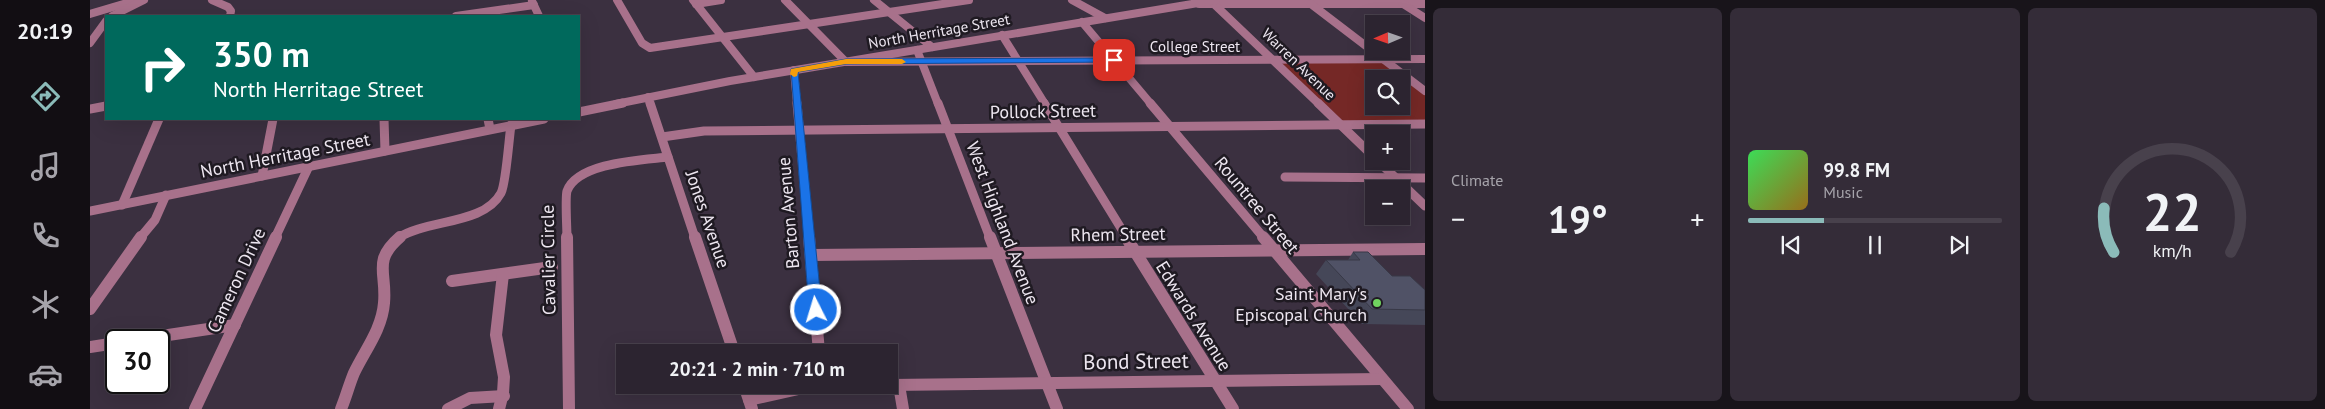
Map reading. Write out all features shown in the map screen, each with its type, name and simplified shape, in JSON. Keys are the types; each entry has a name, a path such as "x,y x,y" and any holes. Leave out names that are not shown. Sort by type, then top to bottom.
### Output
{"street":[{"path":"90,15 137,0"},
{"path":"90,15 117,13 144,0"},
{"path":"212,0 228,7 231,10 230,15"},
{"path":"617,0 642,43 647,47 656,48 969,0"},
{"path":"694,2 721,0"},
{"path":"785,0 846,62"},
{"path":"874,0 932,47"},
{"path":"1072,0 1105,18"},
{"path":"694,2 754,77"},
{"name":"Warren Avenue","path":"1216,2 1365,149"},
{"path":"1310,2 1365,46"},
{"path":"466,15 532,3 538,15"},
{"name":"North Herritage Street","path":"580,112 754,77 1198,3 1425,4"},
{"path":"1402,4 1425,18"},
{"path":"102,10 117,13"},
{"name":"Rountree Street","path":"1082,22 1408,409"},
{"path":"90,43 105,23"},
{"name":"Edwards Avenue","path":"1002,35 1232,409"},
{"name":"West Highland Avenue","path":"916,50 1057,409"},
{"name":"College Street","path":"1410,58 1425,58"},
{"name":"College Street","path":"846,62 1365,59"},
{"path":"1383,60 1425,91"},
{"name":"Barton Avenue","path":"794,70 818,344"},
{"name":"Jones Avenue","path":"648,98 731,344"},
{"path":"90,109 105,106"},
{"path":"122,205 159,120"},
{"path":"262,176 274,120"},
{"path":"384,120 385,151"},
{"path":"488,120 490,129"},
{"name":"North Herritage Street","path":"90,211 538,120"},
{"name":"Pollock Street","path":"662,137 704,131 1425,124"},
{"path":"342,409 352,376 380,325 384,295 380,276 387,248 398,238 413,230 478,213 495,201 502,192 511,125"},
{"name":"Cavalier Circle","path":"568,409 567,191 579,177 595,170 668,157"},
{"name":"Cameron Drive","path":"195,409 309,166"},
{"path":"1387,170 1425,206"},
{"path":"1285,178 1425,178"},
{"path":"90,309 137,242 155,220 166,195"},
{"name":"Rhem Street","path":"811,254 1425,249"},
{"path":"452,280 552,267"},
{"path":"448,409 470,398 502,402 503,367 496,345 503,274"},
{"path":"170,335 235,325"},
{"path":"90,347 105,345"},
{"name":"Bond Street","path":"898,385 1382,379"},
{"name":"Bond Street","path":"751,404 785,394"},
{"path":"897,394 904,409"}],"shaded area":[{"path":"1279,62 1382,62 1392,70 1365,70 1365,115 1410,115 1410,83 1425,95 1425,121 1341,122"}],"building":[{"path":"1353,252 1368,252 1392,276 1410,276 1425,290 1425,310 1372,309 1326,260 1360,260"}],"slow traffic":[{"path":"794,74 794,70 846,62 902,62"}],"place":[{"name":"Saint Mary's Episcopal Church","path":"1377,303"}],"route":[{"path":"816,310 794,70 846,62 1114,60"}]}
